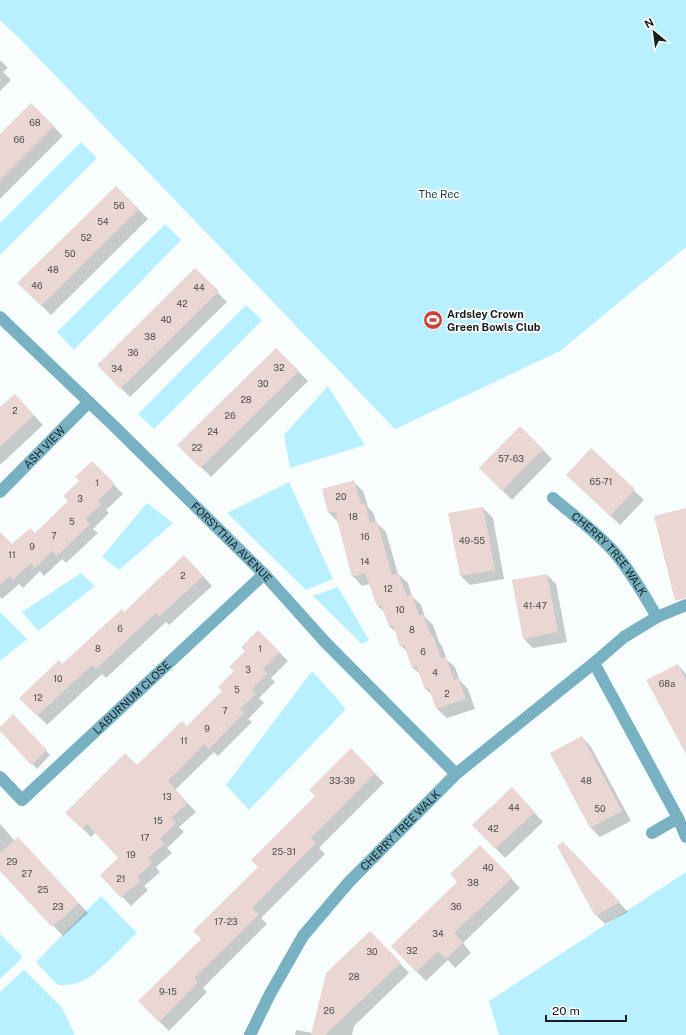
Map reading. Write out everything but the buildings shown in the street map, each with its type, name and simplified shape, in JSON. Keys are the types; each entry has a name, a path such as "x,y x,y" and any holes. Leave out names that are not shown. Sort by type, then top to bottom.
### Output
{"street":[{"name":"FORSYTHIA AVENUE","path":"0,317 264,574 326,643 456,774"},
{"name":"ASH VIEW","path":"0,492 89,402"},
{"name":"CHERRY TREE WALK","path":"553,498 598,536 614,552 631,573 657,617"},
{"name":"LABURNUM CLOSE","path":"0,777 22,800 264,574"},
{"name":"CHERRY TREE WALK","path":"250,1035 270,994 303,936 349,882 456,774 624,637 657,617 686,605"},
{"path":"594,663 678,818 686,837"},
{"path":"652,833 678,818"}],"green space":[{"name":"The Rec","path":"0,0 686,0 686,247 560,351 395,429 23,42 0,20"},
{"path":"81,142 97,158 0,255 0,223"},
{"path":"165,224 181,240 74,350 57,332"},
{"path":"246,305 262,320 154,429 138,414"},
{"path":"328,386 365,445 290,468 284,435"},
{"path":"289,482 333,579 306,590 227,513"},
{"path":"147,503 173,523 119,570 102,557"},
{"path":"81,573 95,586 38,631 22,612"},
{"path":"338,587 369,640 362,644 313,596"},
{"path":"0,612 27,639 0,661"},
{"path":"312,671 346,709 249,810 226,785"},
{"path":"686,872 686,1035 499,1035 489,1001"},
{"path":"101,896 137,933 86,979 75,984 58,985 36,962"},
{"path":"0,934 23,957 0,979"},
{"path":"24,970 62,1008 75,1035 0,1035 0,992"}],"place":[{"name":"Ardsley Crown Green Bowls Club","path":"433,320"}]}
